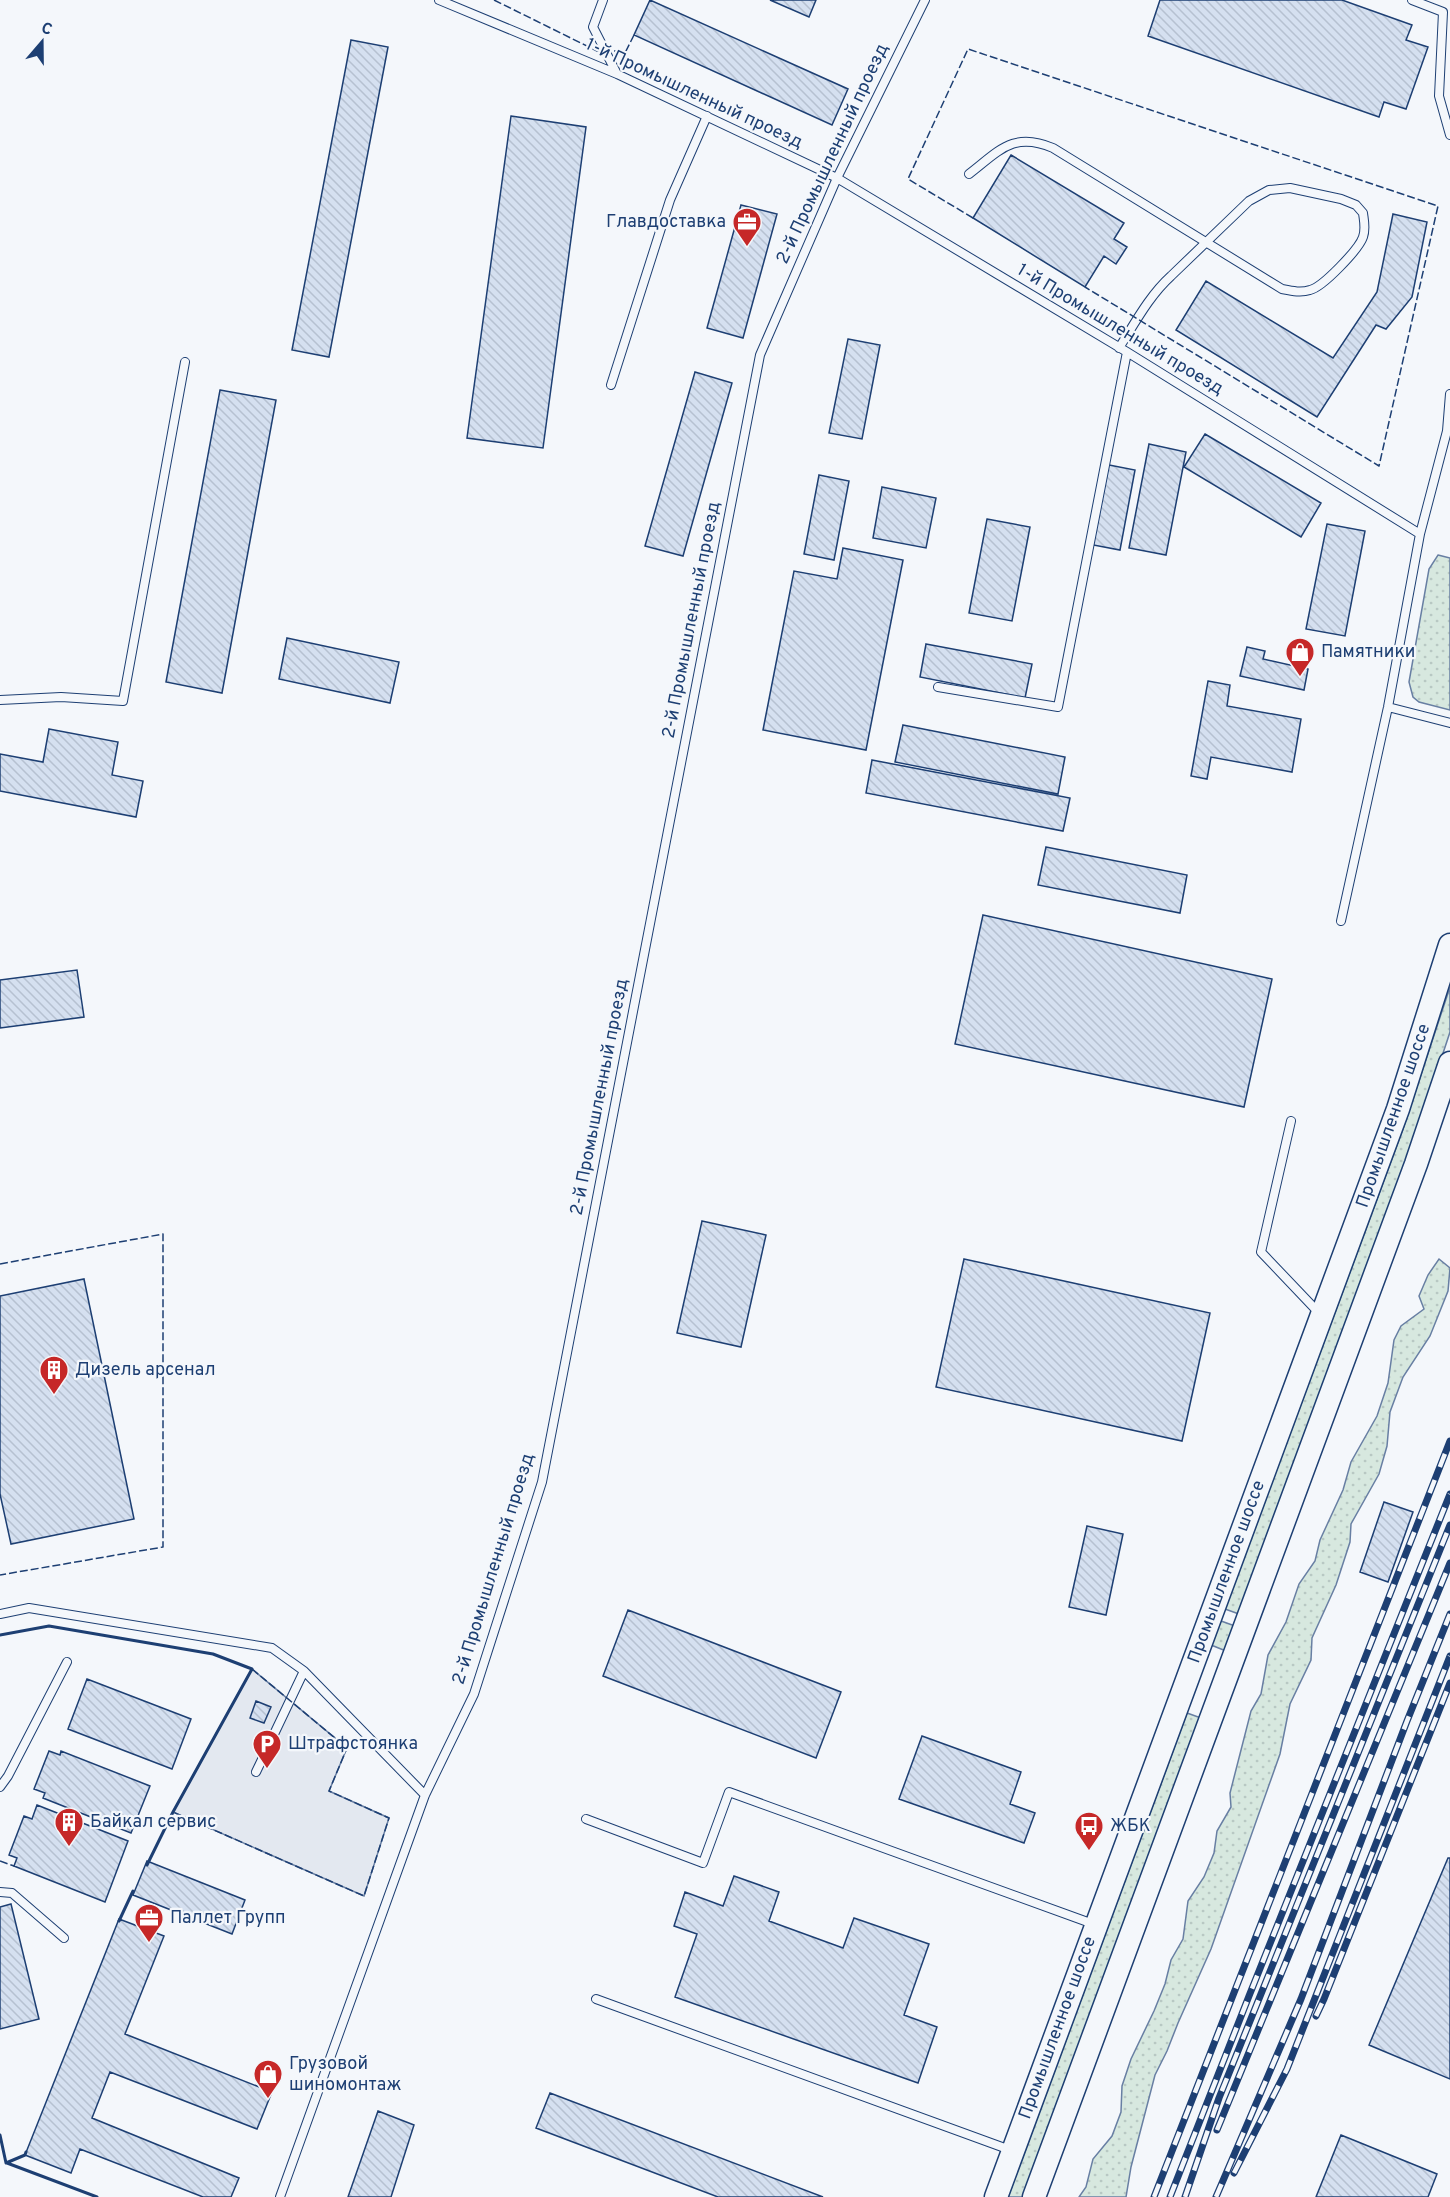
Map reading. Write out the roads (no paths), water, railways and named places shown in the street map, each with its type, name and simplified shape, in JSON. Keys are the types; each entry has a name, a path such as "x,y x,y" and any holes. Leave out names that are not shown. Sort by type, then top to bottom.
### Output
{"main road":[{"name":"Промышленное шоссе","path":"996,2197 1398,1109 1450,945"},
{"name":"Промышленное шоссе","path":"1034,2197 1416,1164 1450,1063"},
{"path":"1191,1671 1225,1683"}],"lane":[{"name":"1-й Промышленный проезд","path":"439,0 617,74 837,178 1123,350 1420,534"},
{"path":"603,0 592,27 617,74"},
{"name":"2-й Промышленный проезд","path":"280,2197 426,1795 474,1694 542,1482 760,355 837,178 925,0"},
{"path":"1412,0 1443,12 1439,96 1450,135"},
{"path":"611,385 670,200 707,116"},
{"path":"938,687 1058,707 1123,350 1157,290 1207,242 1249,201 1259,194 1279,188 1290,188 1350,201 1364,213 1365,230 1358,246 1318,287 1310,291 1292,291 1282,289 1207,242 1053,148 1038,142 1025,141 1007,145 969,174"},
{"path":"0,700 61,697 123,700 185,362"},
{"path":"1341,921 1388,707 1420,534 1447,431 1450,394"},
{"path":"1388,707 1450,723"},
{"path":"1291,1121 1261,1252 1322,1317"},
{"path":"0,1614 29,1608 272,1648 304,1671 426,1795"},
{"path":"0,1787 8,1776 67,1662"},
{"path":"256,1772 304,1671"},
{"path":"586,1819 703,1863 729,1792 1096,1925"},
{"path":"0,1892 12,1893 64,1938"},
{"path":"596,1999 1013,2151"}],"railway":[{"path":"1154,2197 1450,1441"},
{"path":"1170,2197 1450,1494"},
{"path":"1185,2197 1219,2098 1450,1525"},
{"path":"1217,2130 1450,1563"},
{"path":"1216,2197 1301,1999 1450,1614"},
{"path":"1234,2173 1287,2069 1450,1656"},
{"path":"1316,2016 1450,1683"}],"place":[{"name":"Главдоставка","path":"747,248"},
{"name":"Памятники","path":"1300,678"},
{"name":"Дизель арсенал","path":"54,1396"},
{"name":"Штрафстоянка","path":"267,1770"},
{"name":"Байкал сервис","path":"69,1848"},
{"name":"ЖБК","path":"1089,1852"},
{"name":"Паллет Групп","path":"149,1944"},
{"name":"Грузовой шиномонтаж","path":"268,2100"}]}
